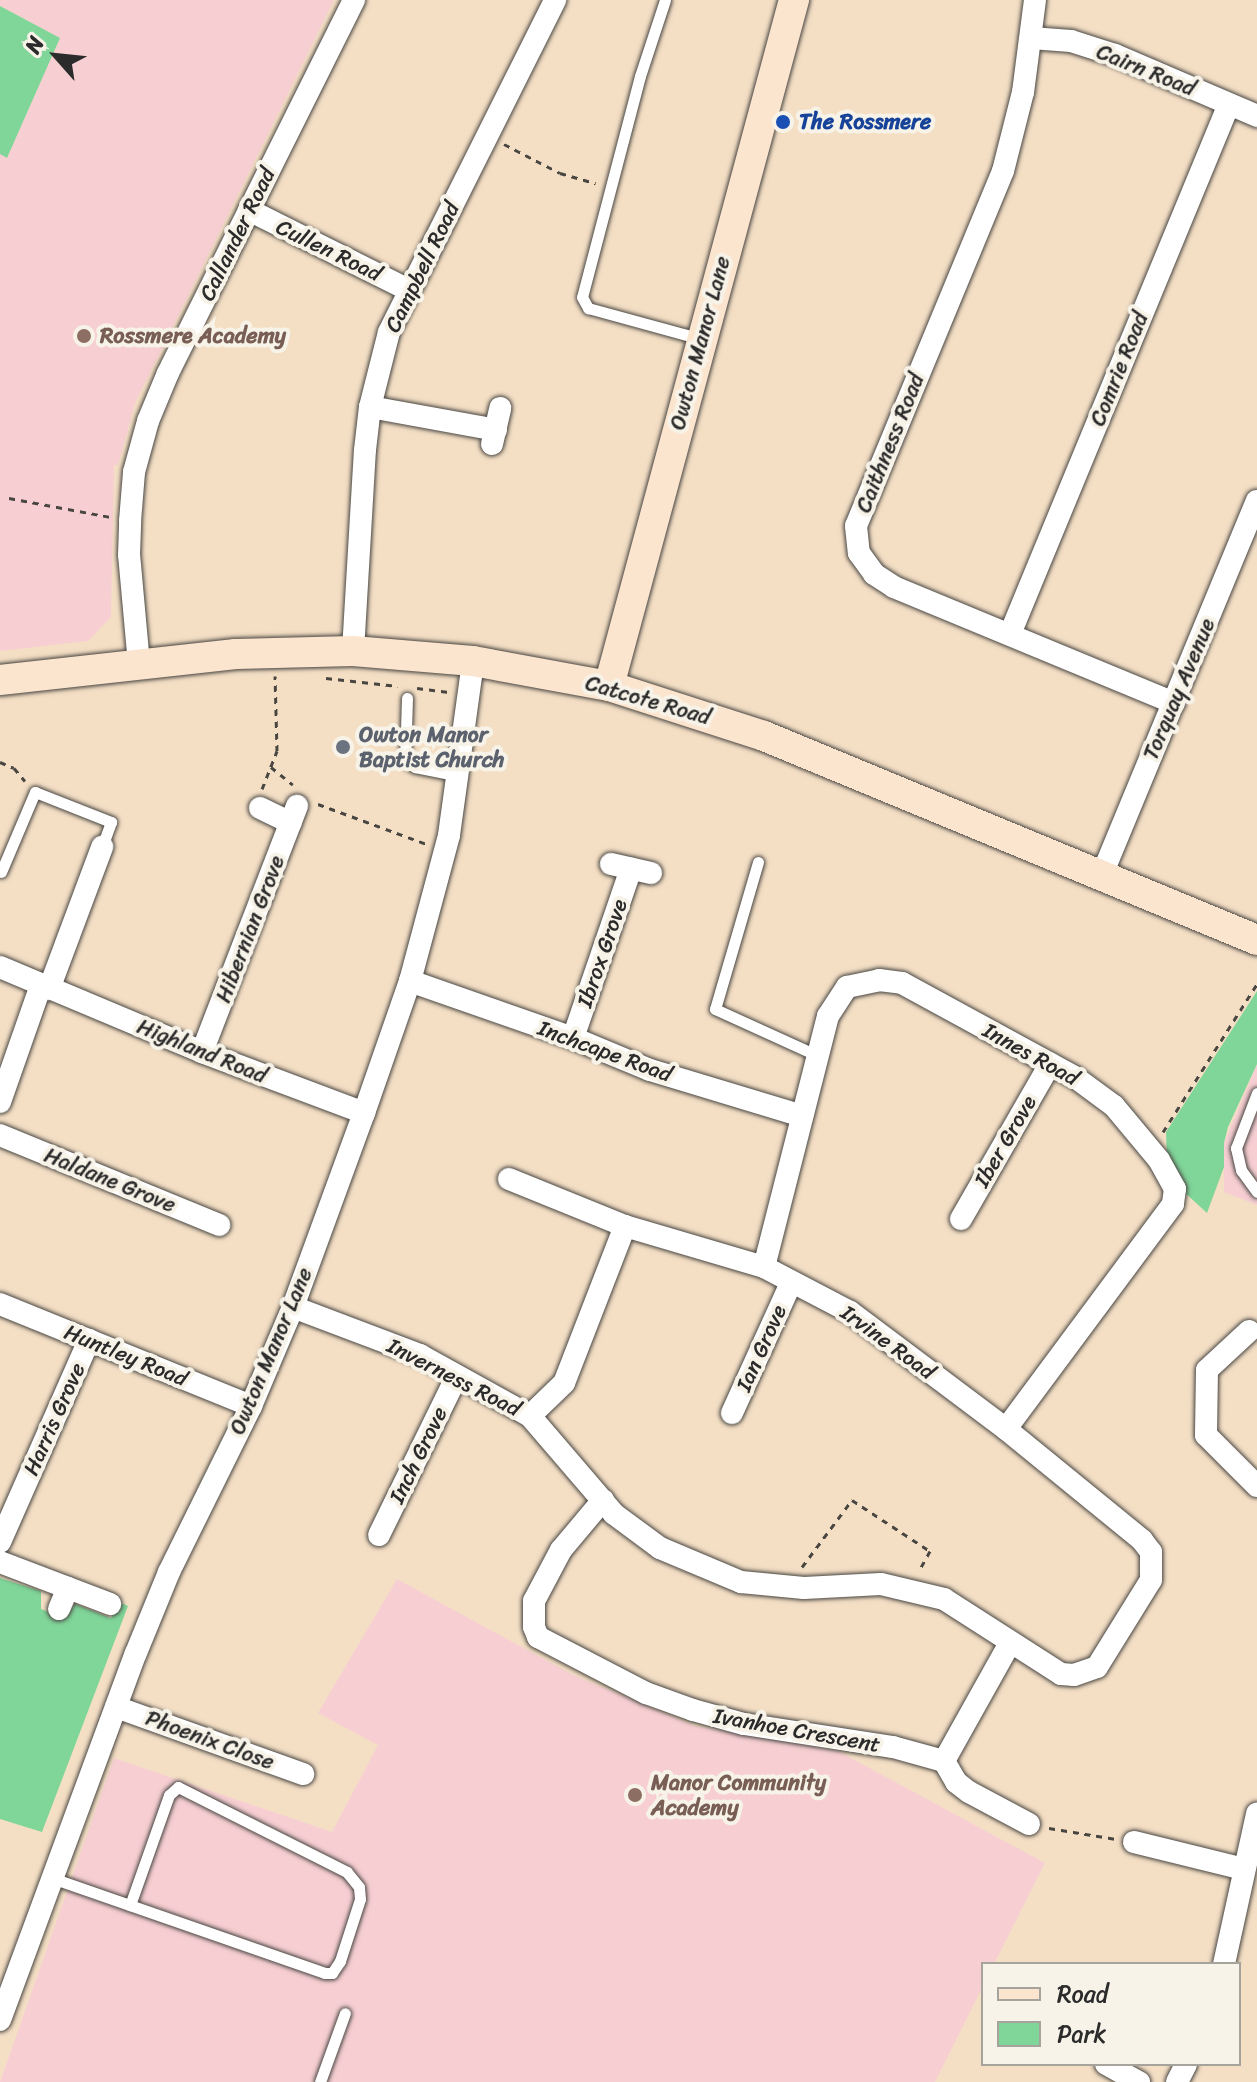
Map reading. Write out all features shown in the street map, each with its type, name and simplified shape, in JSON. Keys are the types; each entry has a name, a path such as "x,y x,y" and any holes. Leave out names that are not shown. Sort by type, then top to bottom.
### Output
{"street":[{"name":"Callander Road","path":"139,664 129,555 130,521 134,472 148,421 354,0"},
{"name":"Campbell Road","path":"353,651 370,407 389,332 555,0"},
{"name":"Owton Manor Lane","path":"609,686 794,0"},
{"name":"Caithness Road","path":"1035,0 1018,116 1003,171 856,526 859,553 885,583 1174,703"},
{"name":"Cairn Road","path":"1031,38 1071,41 1115,55 1257,116"},
{"name":"Comrie Road","path":"1010,634 1229,104"},
{"name":"Cullen Road","path":"249,210 409,290"},
{"path":"370,407 496,428"},
{"name":"Torquay Avenue","path":"1101,877 1257,501"},
{"name":"Catcote Road","path":"0,680 236,654 353,651 473,661 609,686 764,736 1257,940"},
{"name":"Owton Manor Lane","path":"0,2020 7,1977 52,1878 169,1572 251,1406 293,1307 410,981 445,850 473,661"},
{"path":"260,800 301,806"},
{"name":"Hibernian Grove","path":"202,1052 301,806"},
{"path":"0,1102 102,847"},
{"name":"Ibrox Grove","path":"573,1038 631,869"},
{"name":"Highland Road","path":"0,967 202,1052 364,1113"},
{"name":"Innes Road","path":"764,1267 818,1056 836,1000 847,987 879,980 902,983 1076,1078 1114,1106 1171,1178 1175,1189 1173,1204 1006,1429"},
{"name":"Inchcape Road","path":"410,981 573,1038 650,1070 802,1116"},
{"name":"Iber Grove","path":"961,1219 1050,1064"},
{"name":"Haldane Grove","path":"0,1135 219,1225"},
{"name":"Irvine Road","path":"509,1179 625,1226 764,1267 850,1312 1006,1429 1142,1540 1151,1552 1151,1580 1097,1667 1087,1673 1061,1674"},
{"path":"530,1416 564,1383 625,1226"},
{"name":"Ian Grove","path":"730,1412 791,1283"},
{"name":"Huntley Road","path":"0,1304 251,1406"},
{"name":"Inverness Road","path":"293,1307 420,1355 530,1416 614,1514 660,1548 698,1567 741,1582 789,1587 881,1584 944,1599 1061,1674"},
{"path":"1249,1331 1207,1370 1206,1435 1257,1486"},
{"name":"Harris Grove","path":"0,1542 89,1340"},
{"name":"Inch Grove","path":"379,1535 457,1376"},
{"name":"Ivanhoe Crescent","path":"603,1500 572,1534 534,1601 532,1616 538,1637 646,1693 693,1710 744,1724 893,1747 944,1761"},
{"path":"0,1562 110,1604"},
{"path":"59,1609 68,1588"},
{"path":"1010,1643 944,1761 956,1782 996,1816 1029,1824"},
{"name":"Phoenix Close","path":"116,1707 303,1774"},
{"path":"249,1779 256,1757"},
{"path":"1224,1962 1257,1814"},
{"path":"1134,1842 1244,1869"},
{"path":"1110,2066 1139,2082"}],"lane":[{"path":"665,0 611,187 583,303 588,308 701,339"},
{"path":"407,698 405,761 415,767 455,775"},
{"path":"1,872 35,792 111,822 102,847"},
{"path":"758,862 715,1009 818,1056"},
{"path":"1257,1093 1236,1148 1241,1170 1257,1192"},
{"path":"52,1878 325,1973 332,1973 340,1961 360,1899 359,1887 347,1872 178,1787 169,1795 130,1905"},
{"path":"320,2082 345,2013"}],"path":[{"path":"487,135 560,173 611,187"},
{"path":"9,498 130,521"},
{"path":"260,800 277,751 275,672"},
{"path":"319,677 468,694"},
{"path":"0,762 14,768 35,792"},
{"path":"271,767 301,806 445,850"},
{"path":"1163,1132 1257,984"},
{"path":"789,1587 852,1500 930,1551 908,1589"},
{"path":"1029,1824 1134,1842"}],"shaded area":[{"path":"0,0 334,0 135,403 118,465 114,465 111,617 88,641 0,651 0,154 7,158 60,38 0,6"},
{"path":"1257,1064 1257,1205 1224,1192 1224,1143"},
{"name":"Manor Community Academy","path":"397,1579 573,1675 695,1726 838,1751 1045,1863 995,1962 981,1962 981,1990 935,2082 0,2082 114,1758 332,1832 378,1745 318,1713"}],"green space":[{"path":"0,6 60,38 7,158 0,154"},
{"path":"1257,991 1257,1064 1228,1127 1224,1167 1207,1213 1183,1191 1167,1158 1166,1132"},
{"path":"0,1578 41,1591 41,1609 65,1618 75,1604 111,1618 119,1602 128,1606 42,1832 0,1819"}],"place":[{"name":"The Rossmere","path":"783,122"},
{"name":"Rossmere Academy","path":"84,336"},
{"name":"Owton Manor Baptist Church","path":"343,747"},
{"name":"Manor Community Academy","path":"635,1795"}]}
